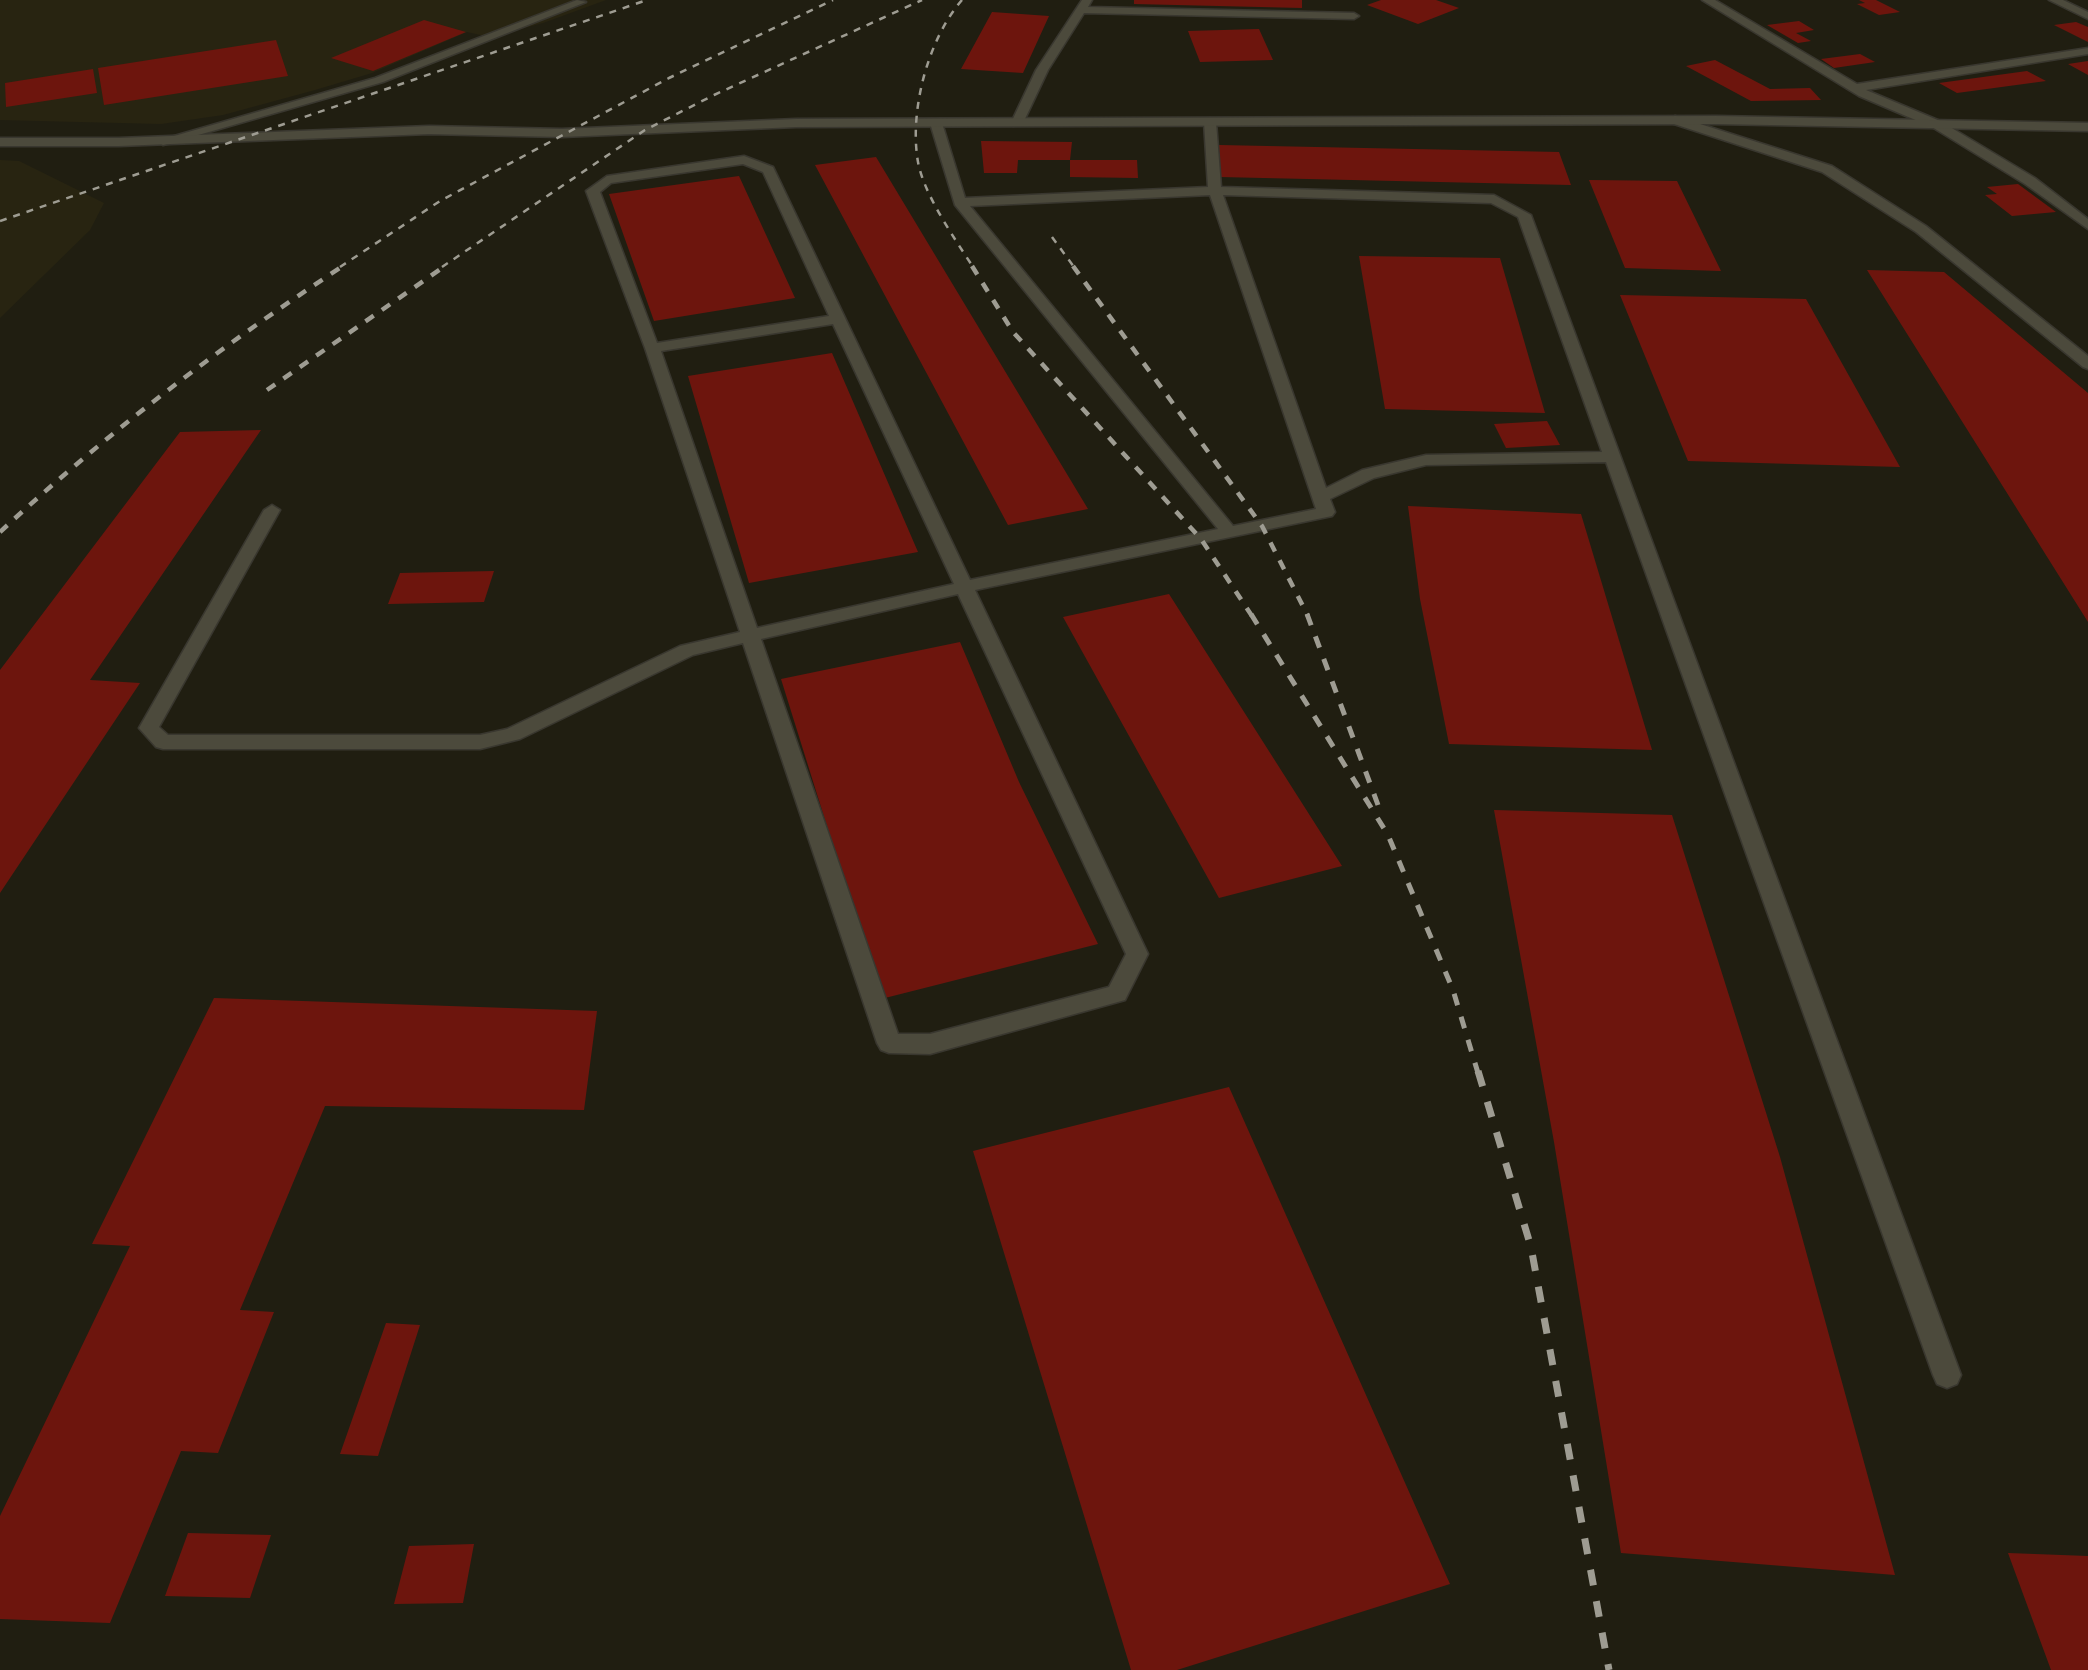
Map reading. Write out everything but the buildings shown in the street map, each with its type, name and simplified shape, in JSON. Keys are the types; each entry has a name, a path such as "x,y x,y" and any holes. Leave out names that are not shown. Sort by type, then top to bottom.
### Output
{"street":[{"path":"1707,0 1856,88 1936,124 2029,181 2088,225"},
{"path":"2054,0 2088,16"},
{"path":"163,141 379,80 581,2"},
{"path":"1017,122 1042,69 1084,5 1353,16"},
{"path":"1856,88 2088,51"},
{"path":"0,142 163,141 429,130 562,134 796,124 1017,122 1675,120 2088,127"},
{"path":"1675,120 1827,169 1922,229 2088,364"},
{"path":"272,510 149,728 163,742 480,743 513,734 687,650 964,587 1326,512 1215,191 1210,122"},
{"path":"936,123 960,202 1230,533"},
{"path":"744,160 768,170 838,319 1137,954 1117,994 930,1044 890,1043 748,635 652,348 593,191 607,180 744,160"},
{"path":"960,202 1215,191 1494,199 1524,215 1947,1375"},
{"path":"652,348 838,319"},
{"path":"1320,497 1368,474 1426,460 1613,457"}],"shaded area":[{"path":"0,0 606,0 543,23 490,37 467,32 372,73 315,90 223,115 161,124 0,120"},
{"path":"0,160 19,161 104,203 90,230 0,318"}],"railway":[{"path":"0,221 647,0"},
{"path":"340,267 440,201 669,78 833,0"},
{"path":"442,267 645,130 714,95 922,0"},
{"path":"962,0 940,35 924,76 916,121 916,142 921,175 941,216 973,267"},
{"path":"1052,237 1074,267"},
{"path":"0,532 81,460 166,392 253,327 343,266"},
{"path":"267,390 445,266"},
{"path":"972,266 1013,332 1201,539 1252,616"},
{"path":"1073,266 1262,526 1307,614"},
{"path":"1251,614 1388,835 1453,990 1478,1073"},
{"path":"1307,614 1378,805"},
{"path":"1478,1071 1531,1247 1609,1670"}]}
